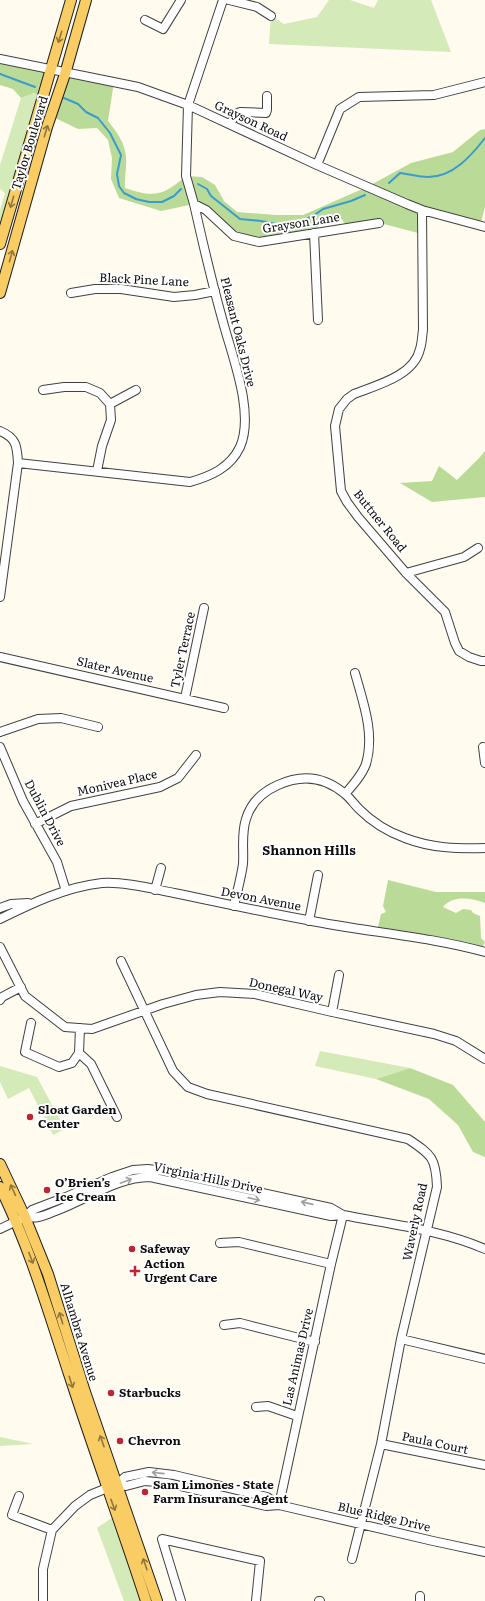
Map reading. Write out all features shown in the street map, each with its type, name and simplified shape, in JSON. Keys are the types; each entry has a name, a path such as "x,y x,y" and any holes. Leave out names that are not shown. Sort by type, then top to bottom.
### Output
{"main road":[{"name":"Taylor Boulevard","path":"0,244 71,0"},
{"name":"Taylor Boulevard","path":"0,293 47,127 65,74 86,0"},
{"name":"Alhambra Avenue","path":"0,1164 21,1219 38,1279 146,1601"},
{"name":"Alhambra Avenue","path":"0,1187 21,1219 48,1274 84,1392 157,1601"}],"street":[{"path":"146,20 163,29 181,0"},
{"path":"194,204 186,176 188,105 223,0"},
{"path":"229,0 257,7 271,16"},
{"name":"Grayson Road","path":"0,59 65,74 138,87 188,105 317,165 422,210 485,227"},
{"path":"317,165 340,109 359,97 434,95 485,82"},
{"path":"230,124 236,114 240,112 266,113 267,96"},
{"name":"Grayson Lane","path":"194,204 206,210 234,236 259,242 379,223"},
{"name":"Pleasant Oaks Drive","path":"18,463 97,471 160,480 190,482 208,477 228,464 240,446 245,425 240,382 215,291 194,204"},
{"name":"Buttner Road","path":"422,210 423,330 418,355 407,370 354,394 339,409 335,426 341,491 358,517 406,573 445,612 459,651 469,657 485,661"},
{"path":"314,233 318,320"},
{"name":"Black Pine Lane","path":"71,294 95,289 121,289 174,297 215,291"},
{"path":"43,390 64,387 86,387 100,393 110,404 111,420 102,446 97,471"},
{"path":"110,404 136,390"},
{"path":"0,431 10,437 17,446 18,463 0,597"},
{"path":"406,573 464,557 478,548"},
{"name":"Tyler Terrace","path":"185,698 204,608"},
{"name":"Slater Avenue","path":"0,658 185,698 224,708"},
{"path":"345,794 359,777 365,766 370,743 368,722 355,673"},
{"path":"0,732 38,719 61,718 98,727"},
{"name":"Dublin Drive","path":"0,747 22,801 57,862 66,891"},
{"path":"483,747 485,763"},
{"name":"Monivea Place","path":"35,824 71,806 160,787 178,778 196,755"},
{"path":"234,906 243,864 242,836 246,819 252,806 264,791 289,780 305,777 333,785 345,794 359,810 381,827 404,838 432,847 458,850 485,848"},
{"path":"155,890 161,868"},
{"path":"309,921 318,875"},
{"name":"Devon Avenue","path":"0,919 33,902 66,891 103,883 155,890 309,921 450,942 485,952"},
{"name":"Devon Avenue","path":"0,908 11,904 33,902"},
{"name":"Donegal Way","path":"0,947 25,996 66,1027 92,1029 196,995 220,992 255,994 434,1034 456,1041 485,1059"},
{"name":"Waverly Road","path":"121,961 172,1071 188,1087 208,1094 408,1139 432,1157 436,1172 437,1187 401,1339 380,1444 352,1559"},
{"path":"332,1012 339,975"},
{"path":"0,1000 2,997 21,987"},
{"path":"31,1022 25,1052 59,1067 72,1063 79,1053 80,1028"},
{"path":"79,1053 91,1064 117,1117"},
{"name":"Virginia Hills Drive","path":"0,1229 21,1219 36,1218 135,1178 150,1177 331,1216 343,1215 427,1232 466,1242 485,1249"},
{"name":"Las Animas Drive","path":"279,1505 297,1416 343,1215"},
{"path":"220,1243 239,1242 331,1264"},
{"path":"224,1325 240,1323 314,1342"},
{"path":"401,1339 485,1359"},
{"path":"256,1407 268,1406 297,1416"},
{"name":"Paula Court","path":"380,1444 485,1465"},
{"name":"Blue Ridge Drive","path":"52,1530 75,1506 90,1495 117,1484 126,1486 144,1481 167,1483 266,1506 279,1505 485,1552"},
{"path":"19,1496 12,1515 52,1530 43,1569 43,1601"},
{"path":"181,1601 162,1539 260,1561 256,1601"}],"green space":[{"path":"329,0 350,0 374,8 378,0 431,0 451,52 269,44 271,16 284,24 317,17"},
{"path":"0,59 50,70 42,97 34,93 21,98 13,89 0,85"},
{"path":"65,74 114,82 108,121 120,138 124,147 126,161 125,188 144,193 158,193 171,188 186,176 202,177 215,185 224,201 237,212 276,215 303,215 367,187 411,163 453,152 480,130 485,129 485,207 480,226 423,210 422,234 380,223 348,228 338,214 320,217 317,233 259,242 234,236 194,204 161,211 119,198 111,179 112,158 108,140 97,128 78,129 51,116"},
{"path":"34,93 42,97 0,244 0,210 5,193 0,189 0,165 21,98"},
{"path":"485,451 485,497 432,502 400,483 432,481 439,466 457,480"},
{"path":"388,880 436,892 485,892 485,903 468,899 457,899 447,903 443,907 456,913 463,909 471,910 473,913 480,916 481,938 485,942 481,951 377,931 381,914 386,912 383,906"},
{"path":"320,1051 410,1068 376,1079 315,1066"},
{"path":"0,1066 37,1077 65,1129 53,1135 29,1088 8,1099 0,1082"},
{"path":"410,1068 453,1085 485,1122 485,1157 473,1152 458,1125 429,1099 376,1079"},
{"path":"0,1437 33,1444 0,1446"},
{"path":"116,1515 146,1601 124,1601 97,1528"}],"waterway":[{"path":"0,74 35,87"},
{"path":"64,98 78,104 86,112 98,118 110,133 121,155 117,174 119,186 124,193 136,199 149,202 162,202 174,196 181,189"},
{"path":"389,183 400,173 421,177 437,176 445,173 461,164 474,152 485,138"},
{"path":"198,184 207,189 211,196 240,219 276,224 292,225 313,216 323,209 351,201 365,195"}],"place":[{"name":"Sloat Garden Center","path":"30,1117"},
{"name":"O’Brien’s Ice Cream","path":"47,1190"},
{"name":"Safeway","path":"132,1249"},
{"name":"Action Urgent Care","path":"135,1271"},
{"name":"Starbucks","path":"111,1393"},
{"name":"Chevron","path":"120,1441"},
{"name":"Sam Limones - State Farm Insurance Agent","path":"145,1492"}],"district":[{"name":"Shannon Hills","path":"309,850"}]}
